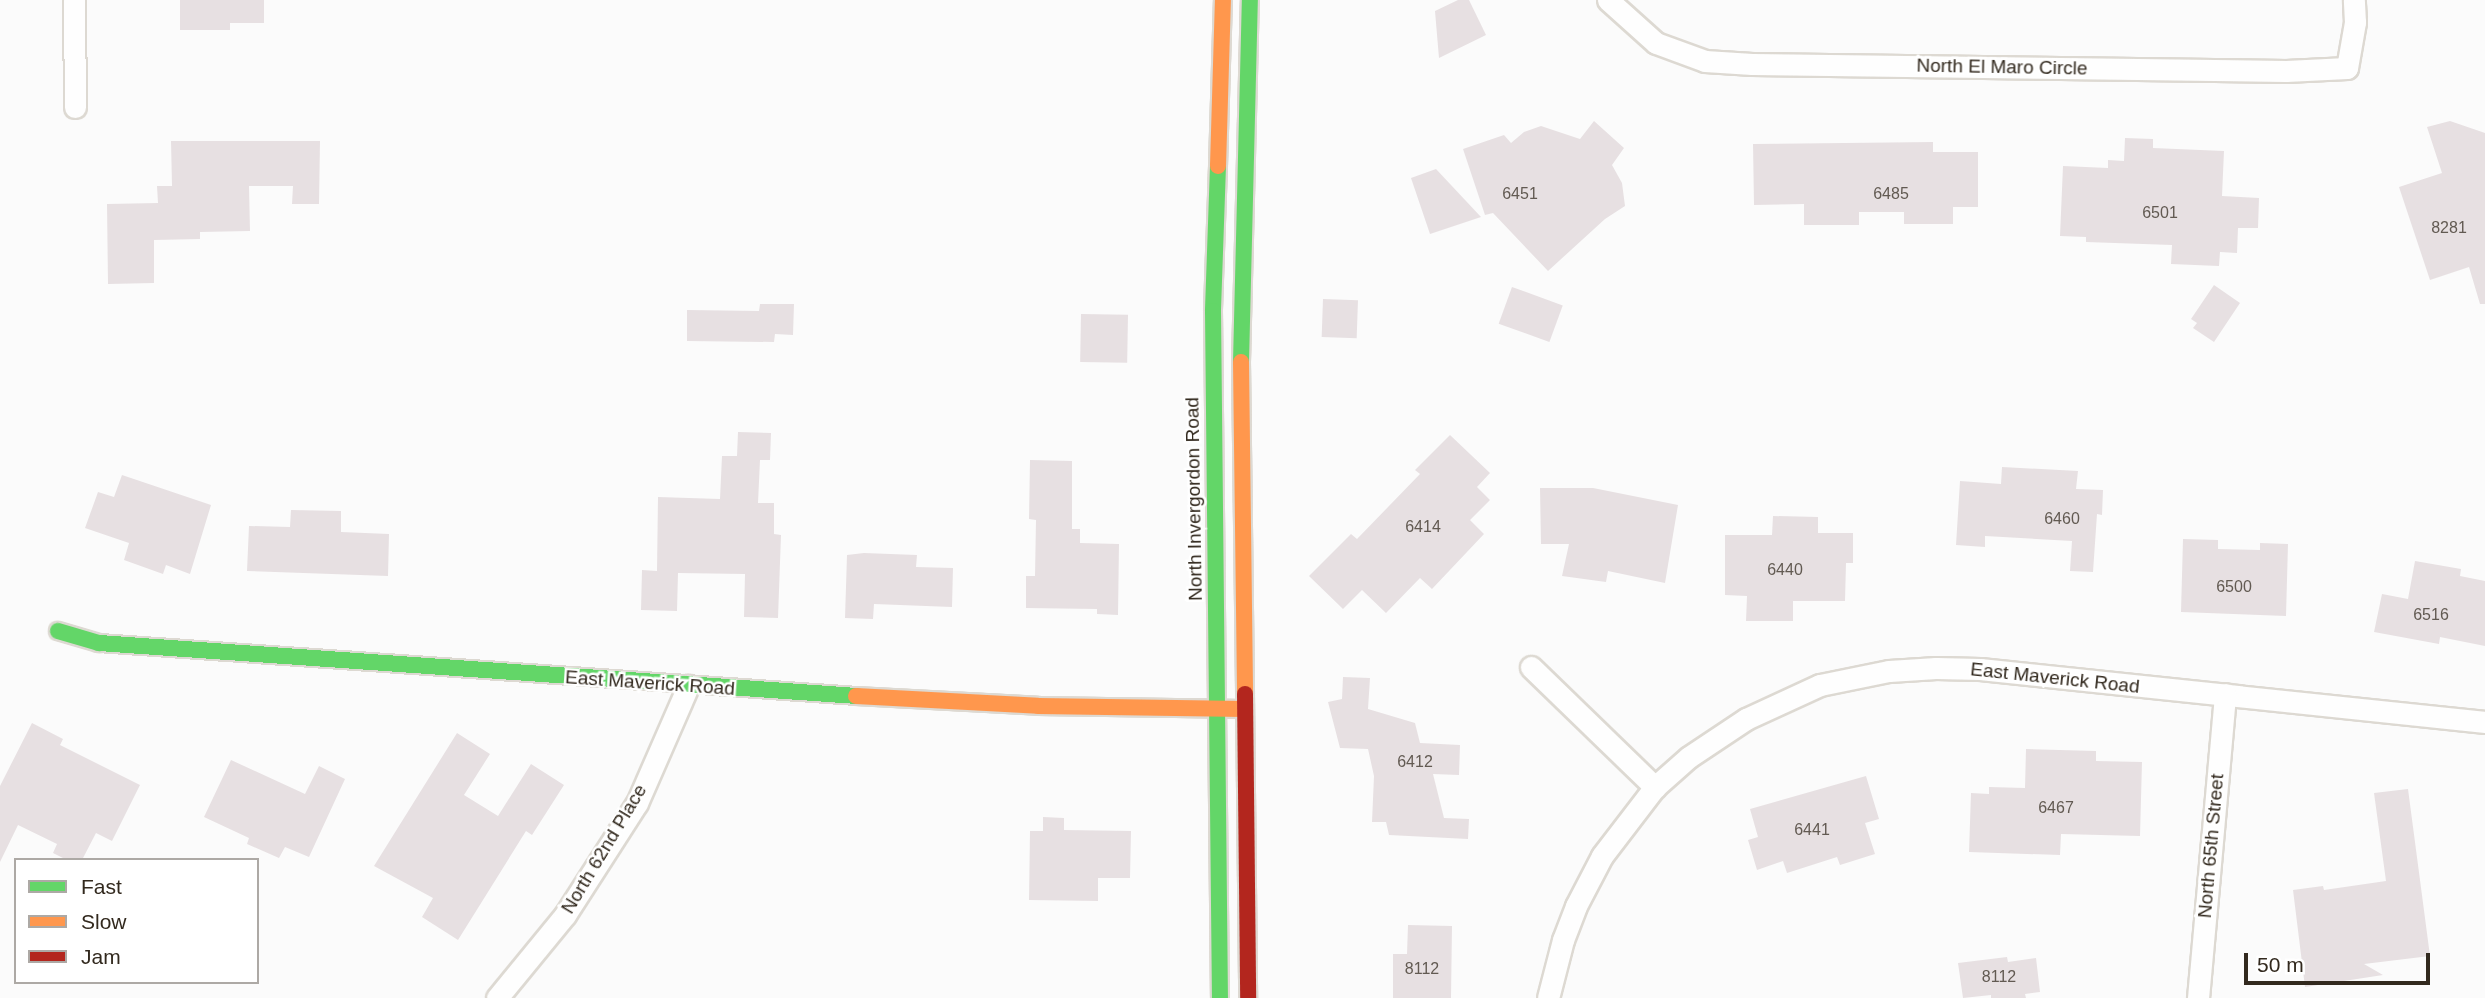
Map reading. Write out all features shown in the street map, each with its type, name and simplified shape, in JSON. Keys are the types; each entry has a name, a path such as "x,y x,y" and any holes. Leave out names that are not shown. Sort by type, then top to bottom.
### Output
{"street":[{"path":"74,0 75,107"},
{"name":"North Invergordon Road","path":"1220,998 1213,311 1223,0"},
{"path":"1248,998 1241,324 1250,0"},
{"name":"North El Maro Circle","path":"1608,0 1656,43 1705,61 1752,64 2286,71 2347,68 2354,22 2354,0"},
{"name":"East Maverick Road","path":"58,631 99,643 688,686 1038,706 1244,709"},
{"path":"1531,667 1655,787"},
{"name":"East Maverick Road","path":"1548,998 1576,906 1602,856 1655,787 1689,757 1746,719 1820,685 1858,676 1936,668 1980,669 2485,722"},
{"name":"North 62nd Place","path":"497,998 565,915 637,803 688,686"},
{"name":"North 65th Street","path":"2198,998 2225,694"}],"building":[{"path":"180,0 264,0 264,23 230,23 230,30 180,30"},
{"path":"1458,0 1469,0 1486,35 1439,58 1435,11"},
{"path":"1594,121 1624,148 1612,165 1622,183 1625,206 1605,219 1548,271 1493,213 1485,215 1463,149 1504,135 1511,143 1524,132 1541,126 1580,139"},
{"path":"2450,121 2485,133 2485,304 2480,304 2469,267 2430,280 2399,187 2442,173 2427,127"},
{"path":"2125,138 2153,139 2153,148 2224,151 2222,196 2259,198 2258,228 2238,228 2237,253 2220,252 2219,266 2171,264 2172,245 2086,242 2086,237 2060,236 2063,166 2108,168 2108,160 2124,161"},
{"path":"171,141 320,141 319,204 292,204 293,186 249,186 250,231 200,232 200,239 154,240 154,283 108,284 107,204 158,203 157,186 172,186"},
{"path":"1933,142 1933,152 1978,152 1978,207 1953,207 1953,224 1904,224 1904,212 1859,212 1859,225 1804,225 1804,204 1754,205 1753,144"},
{"path":"1436,169 1481,217 1430,234 1411,178"},
{"path":"2214,285 2240,303 2214,342 2193,328 2197,323 2191,319"},
{"path":"1512,287 1563,305 1549,342 1499,324"},
{"path":"1323,299 1358,300 1357,338 1322,337"},
{"path":"760,304 794,304 793,335 775,334 774,342 687,341 687,310 759,311"},
{"path":"1081,314 1128,315 1127,363 1080,362"},
{"path":"738,432 771,433 770,460 760,460 758,503 774,503 774,534 781,535 778,618 744,617 745,574 678,573 677,611 641,610 642,570 657,571 658,497 720,499 722,456 737,456"},
{"path":"1450,435 1490,473 1477,487 1490,500 1470,520 1484,534 1432,589 1420,578 1386,613 1362,590 1343,609 1309,576 1351,534 1357,539 1420,474 1415,470"},
{"path":"1030,460 1072,461 1072,529 1080,529 1080,543 1119,544 1118,615 1097,614 1097,609 1026,608 1026,576 1035,576 1036,520 1029,519"},
{"path":"2002,467 2078,471 2076,489 2103,490 2102,515 2097,514 2093,572 2070,571 2072,541 1985,536 1985,547 1956,545 1960,481 2001,484"},
{"path":"122,475 211,505 190,574 166,565 163,574 124,560 129,543 85,528 98,492 114,497"},
{"path":"1540,488 1593,488 1678,505 1665,583 1608,571 1606,582 1562,576 1569,544 1541,544"},
{"path":"291,510 341,511 341,532 389,534 388,576 247,571 249,526 290,527"},
{"path":"1773,516 1818,517 1818,533 1853,533 1853,563 1846,563 1845,601 1793,601 1793,621 1746,621 1747,596 1725,595 1725,535 1772,535"},
{"path":"2183,539 2218,540 2218,549 2260,550 2260,543 2288,544 2286,616 2181,612"},
{"path":"847,555 917,555 916,567 953,568 952,607 874,604 873,619 845,618"},
{"path":"2415,561 2461,569 2460,576 2485,581 2485,646 2440,637 2439,644 2374,632 2382,594 2408,599"},
{"path":"1343,677 1370,678 1368,709 1415,723 1420,743 1460,745 1459,775 1433,774 1444,818 1469,819 1468,839 1389,835 1386,822 1372,822 1374,776 1368,749 1340,748 1328,702 1342,699"},
{"path":"32,723 63,739 60,745 140,785 112,841 96,833 83,858 63,858 53,853 57,844 18,825 0,862 0,786"},
{"path":"457,733 490,754 464,795 498,816 531,764 564,785 532,835 526,831 458,940 422,917 433,898 374,866"},
{"path":"2026,749 2096,751 2096,761 2142,762 2140,836 2061,834 2060,855 1969,852 1971,793 1989,794 1989,787 2025,788"},
{"path":"231,760 305,794 319,766 345,779 309,857 285,847 279,858 247,844 249,838 204,817"},
{"path":"1866,776 1879,819 1865,823 1875,854 1840,865 1837,857 1787,873 1783,861 1757,870 1748,840 1758,837 1750,809"},
{"path":"2408,789 2430,956 2364,964 2383,975 2305,987 2293,890 2323,886 2324,890 2386,881 2374,793"},
{"path":"1043,817 1064,818 1064,830 1131,831 1130,878 1098,878 1098,901 1029,900 1030,831 1043,831"},
{"path":"1408,925 1452,926 1451,998 1393,998 1393,954 1407,954"},
{"path":"2007,957 2008,962 2036,958 2040,992 2025,994 2026,998 1991,998 1991,995 1963,998 1958,963"}],"traffic: fast":[{"path":"1241,362 1250,0"},
{"path":"1218,166 1213,311 1220,998"},
{"path":"58,631 99,643 856,696"}],"traffic: slow":[{"path":"1218,166 1223,0"},
{"path":"1241,362 1245,694"},
{"path":"856,696 1038,706 1244,709"}],"traffic: jam":[{"path":"1245,694 1248,998"}]}
